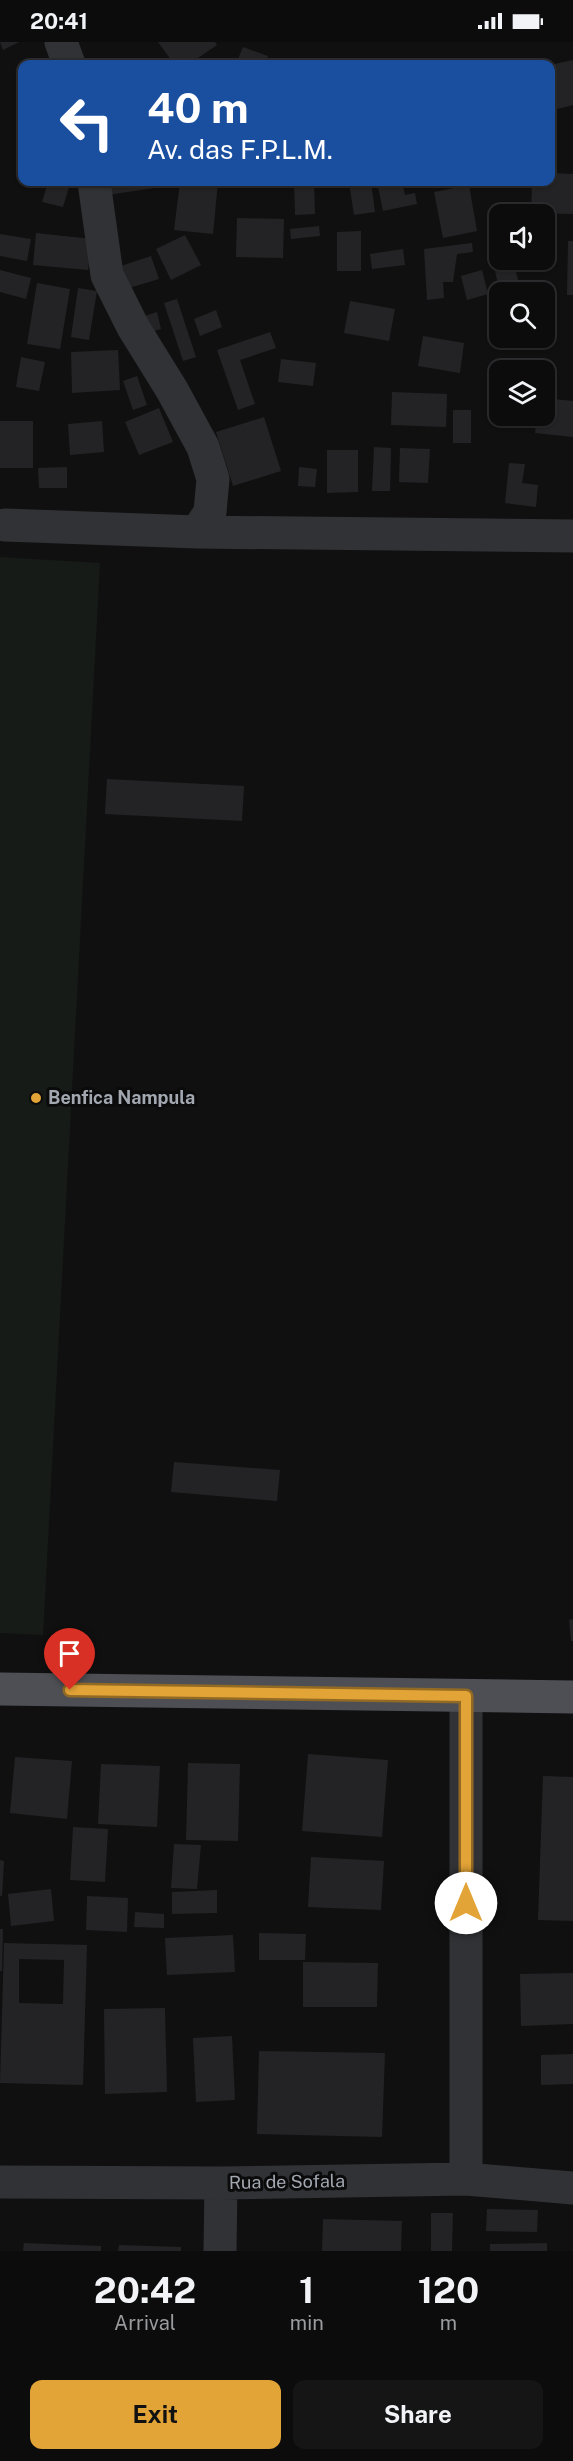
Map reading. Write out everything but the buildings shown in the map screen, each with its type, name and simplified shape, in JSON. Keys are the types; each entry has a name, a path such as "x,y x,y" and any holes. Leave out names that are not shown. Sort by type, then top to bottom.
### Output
{"main road":[{"path":"0,1689 573,1697"}],"street":[{"path":"61,42 68,60"},
{"path":"95,186 107,275 133,327 172,390 203,447 213,478 210,512 197,532"},
{"path":"5,525 197,532 573,536"},
{"path":"466,1696 466,2179"},
{"name":"Rua de Sofala","path":"0,2182 221,2183 466,2179 573,2188"},
{"path":"220,2251 221,2183"}],"shaded area":[{"name":"Benfica Nampula","path":"0,557 100,563 43,1635 0,1633"}],"place":[{"name":"Benfica Nampula","path":"36,1098"}],"route":[{"path":"70,1690 466,1696 466,1903"}]}
